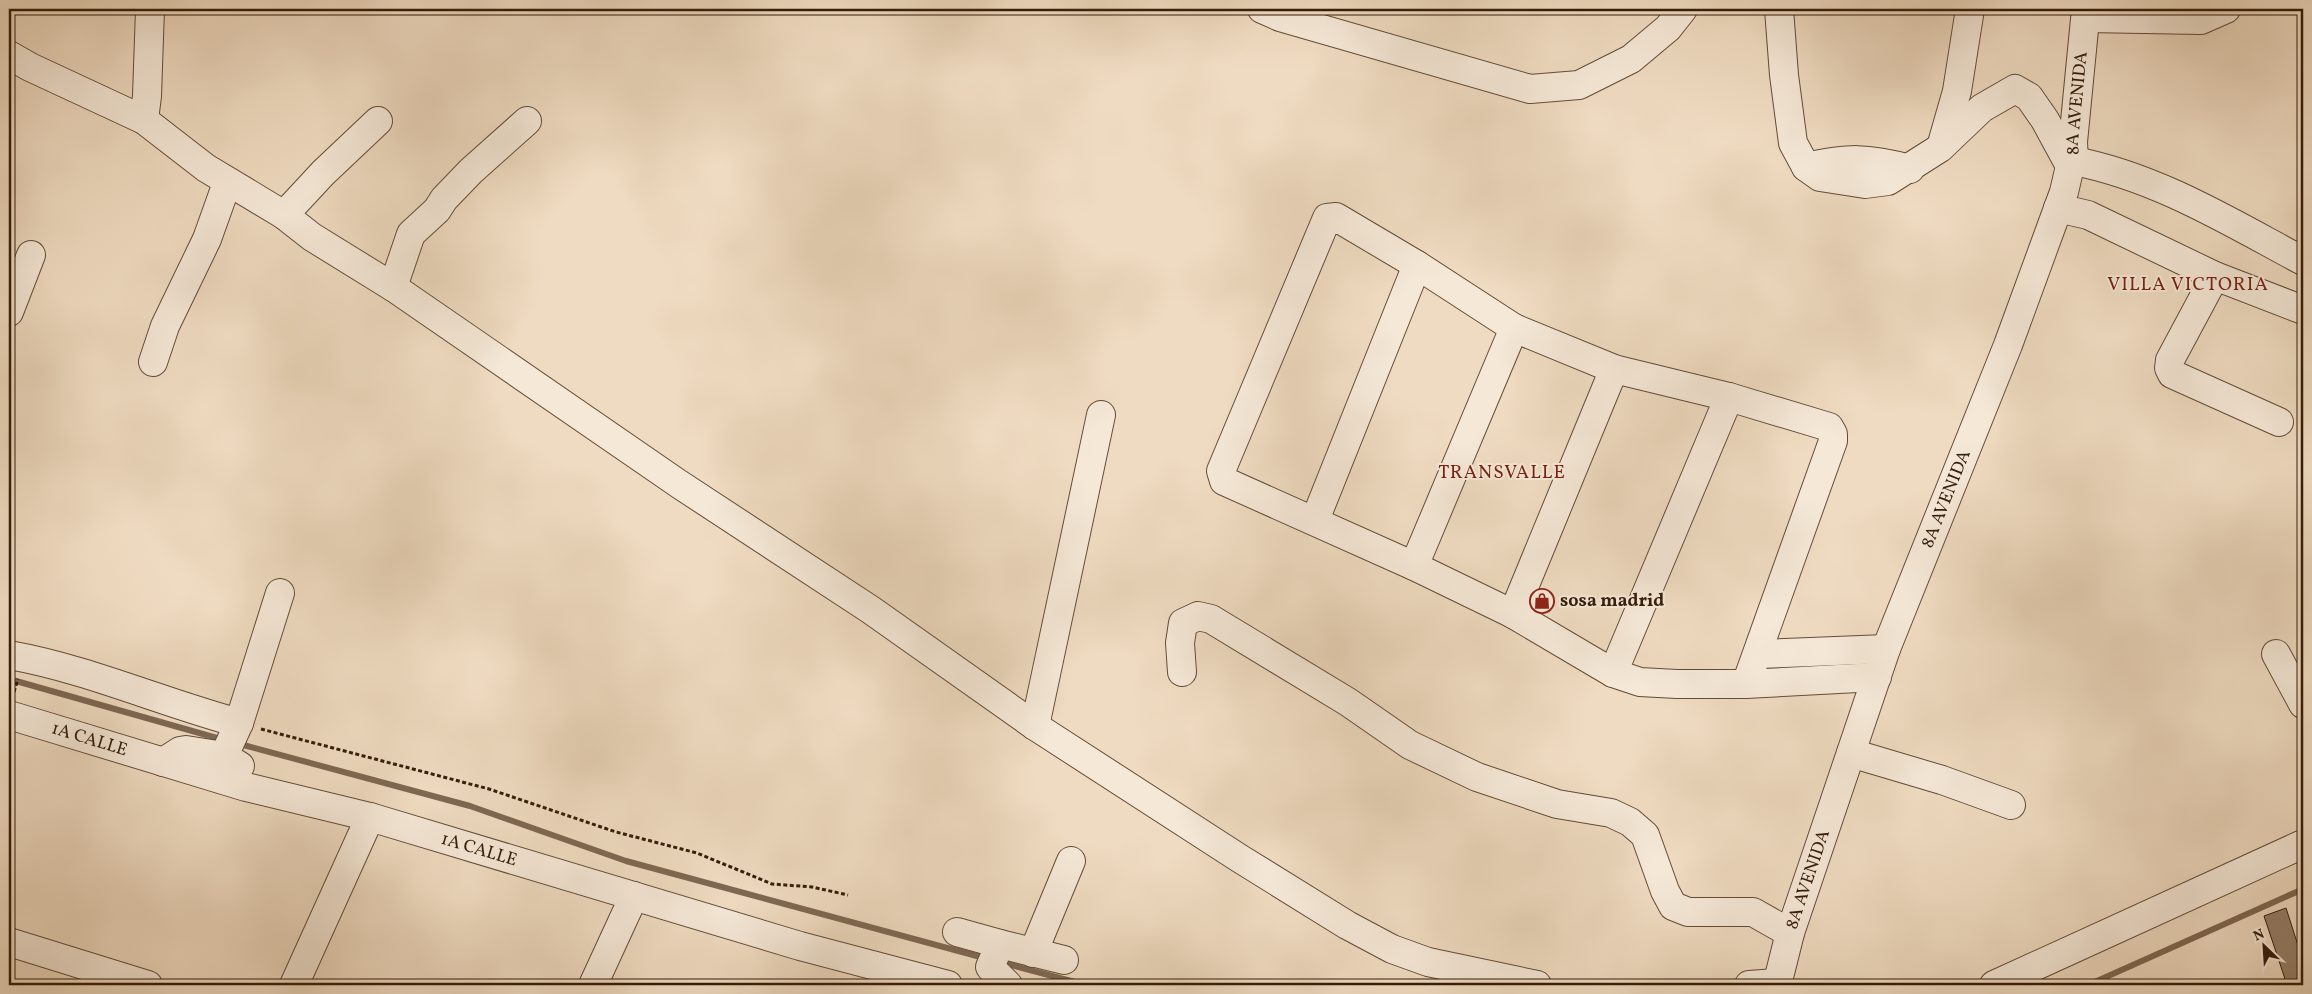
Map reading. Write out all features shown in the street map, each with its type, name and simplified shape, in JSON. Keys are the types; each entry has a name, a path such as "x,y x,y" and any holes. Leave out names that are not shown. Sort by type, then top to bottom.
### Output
{"street":[{"path":"144,120 147,96 150,9"},
{"path":"1262,9 1280,17 1530,89 1579,85 1631,59 1668,28 1683,9"},
{"path":"1778,9 1793,142 1806,167 1820,177 1865,184 1888,181 1910,169 1940,148 1982,108 2015,89 2029,97 2046,120 2072,164 2096,166 2181,196 2303,261"},
{"path":"1940,148 1957,91 1970,9"},
{"path":"2086,14 2201,20 2226,9"},
{"name":"8A AVENIDA","path":"1777,984 1790,933 1886,649 2008,345 2064,192 2072,164 2086,14"},
{"path":"9,55 30,67 144,120 227,183 284,215 320,242 394,287 679,484 871,610 1035,726 1239,858 1369,938 1428,962 1537,985"},
{"path":"284,215 323,173 378,121"},
{"path":"394,287 411,234 438,210 444,200 471,172 526,121"},
{"path":"154,362 165,326 207,239 227,183"},
{"path":"2058,208 2088,215 2215,276 2303,310"},
{"path":"1746,684 1832,441 1833,434 1828,428 1729,397 1614,369 1514,328 1336,217 1328,218 1221,470 1224,481 1315,520 1414,566 1513,614 1613,673 1640,682 1746,684 1877,677"},
{"path":"9,312 31,255"},
{"path":"1315,520 1417,266"},
{"path":"2215,276 2170,360 2169,368 2172,374 2279,422"},
{"path":"1414,566 1514,328"},
{"path":"1513,614 1614,369"},
{"path":"1613,673 1729,397"},
{"path":"1035,726 1101,415"},
{"path":"232,737 280,593"},
{"path":"1182,672 1180,643 1183,623 1198,616 1210,620 1348,702 1410,745 1478,777 1557,804 1611,813 1630,822 1645,835 1665,891 1673,906 1688,912 1753,912 1790,933"},
{"path":"1758,654 1886,649"},
{"path":"2276,654 2303,704"},
{"path":"14,665 41,660 73,669 185,708 232,737 262,776 290,796"},
{"name":"1A CALLE","path":"12,703 163,762 246,786 370,817 800,946 904,980 948,985"},
{"path":"163,762 180,751 232,737"},
{"path":"1851,753 1942,780 2012,805"},
{"path":"294,985 370,817"},
{"path":"1994,985 2303,844"},
{"path":"1033,953 1071,861"},
{"path":"593,985 634,896"},
{"path":"956,932 998,962 1033,953 1064,960"},
{"path":"9,942 148,985"},
{"path":"1749,985 1777,984"}],"path":[{"path":"12,703 14,665"},
{"path":"232,737 489,789 616,832 697,853 772,884 812,887 848,895"}],"building":[{"path":"2286,908 2303,961 2303,985 2287,985 2264,916"}],"waterway":[{"path":"9,679 224,740"},
{"path":"236,743 470,806 626,861 988,959"},
{"path":"2088,985 2303,889"},
{"path":"1000,962 1086,985"}],"place":[{"name":"sosa madrid","path":"1542,601"}],"district":[{"name":"VILLA VICTORIA","path":"2188,285"},
{"name":"TRANSVALLE","path":"1502,473"}]}
